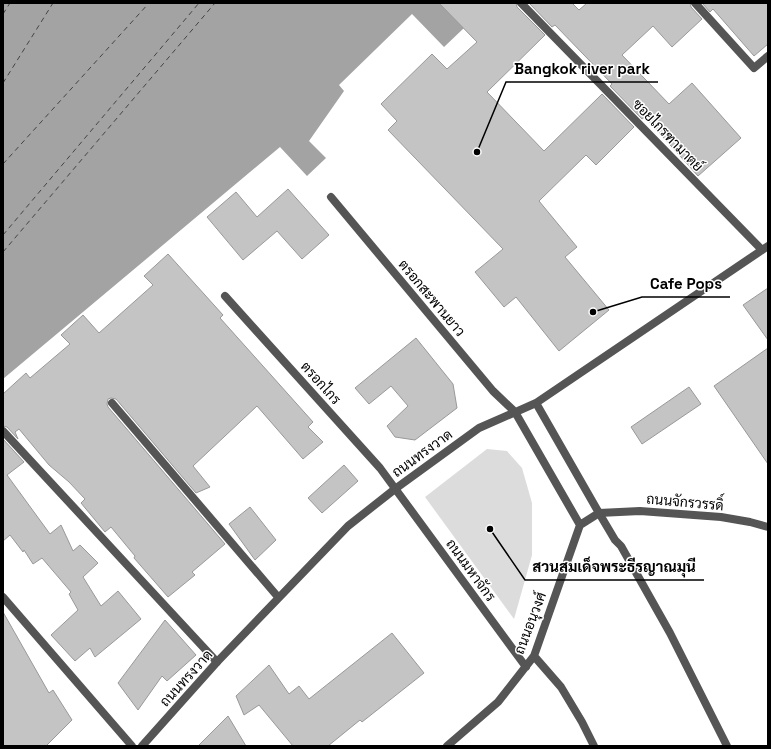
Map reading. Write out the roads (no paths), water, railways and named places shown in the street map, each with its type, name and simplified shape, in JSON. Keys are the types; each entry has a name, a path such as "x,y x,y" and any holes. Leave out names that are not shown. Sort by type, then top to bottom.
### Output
{"street":[{"name":"ซอยไกรฑามาตย์","path":"521,3 765,248"},
{"path":"695,3 754,68 768,56"},
{"name":"ตรอกสะพานยาว","path":"331,197 493,391 515,412 580,525"},
{"name":"ถนนทรงวาด","path":"142,746 217,662 348,526 395,489 479,428 536,403 765,248"},
{"name":"ตรอกไกร","path":"226,296 380,468 395,489"},
{"path":"536,403 615,540 621,546 670,633 727,746"},
{"path":"112,404 278,597"},
{"path":"3,431 217,662"},
{"name":"ถนนมหาจักร","path":"395,489 526,667"},
{"name":"ถนนจักรวรรดิ์","path":"599,513 640,510 683,513 722,517 768,527"},
{"path":"580,525 599,513"},
{"name":"ถนนอนุวงศ์","path":"447,746 498,702 534,656 580,525"},
{"path":"3,597 132,746"},
{"path":"534,656 561,687 582,722 594,746"}],"place":[{"name":"Bangkok river park","path":"477,152"},
{"name":"Cafe Pops","path":"593,312"},
{"name":"สวนสมเด็จพระธีรญาณมุนี","path":"490,529"}]}
